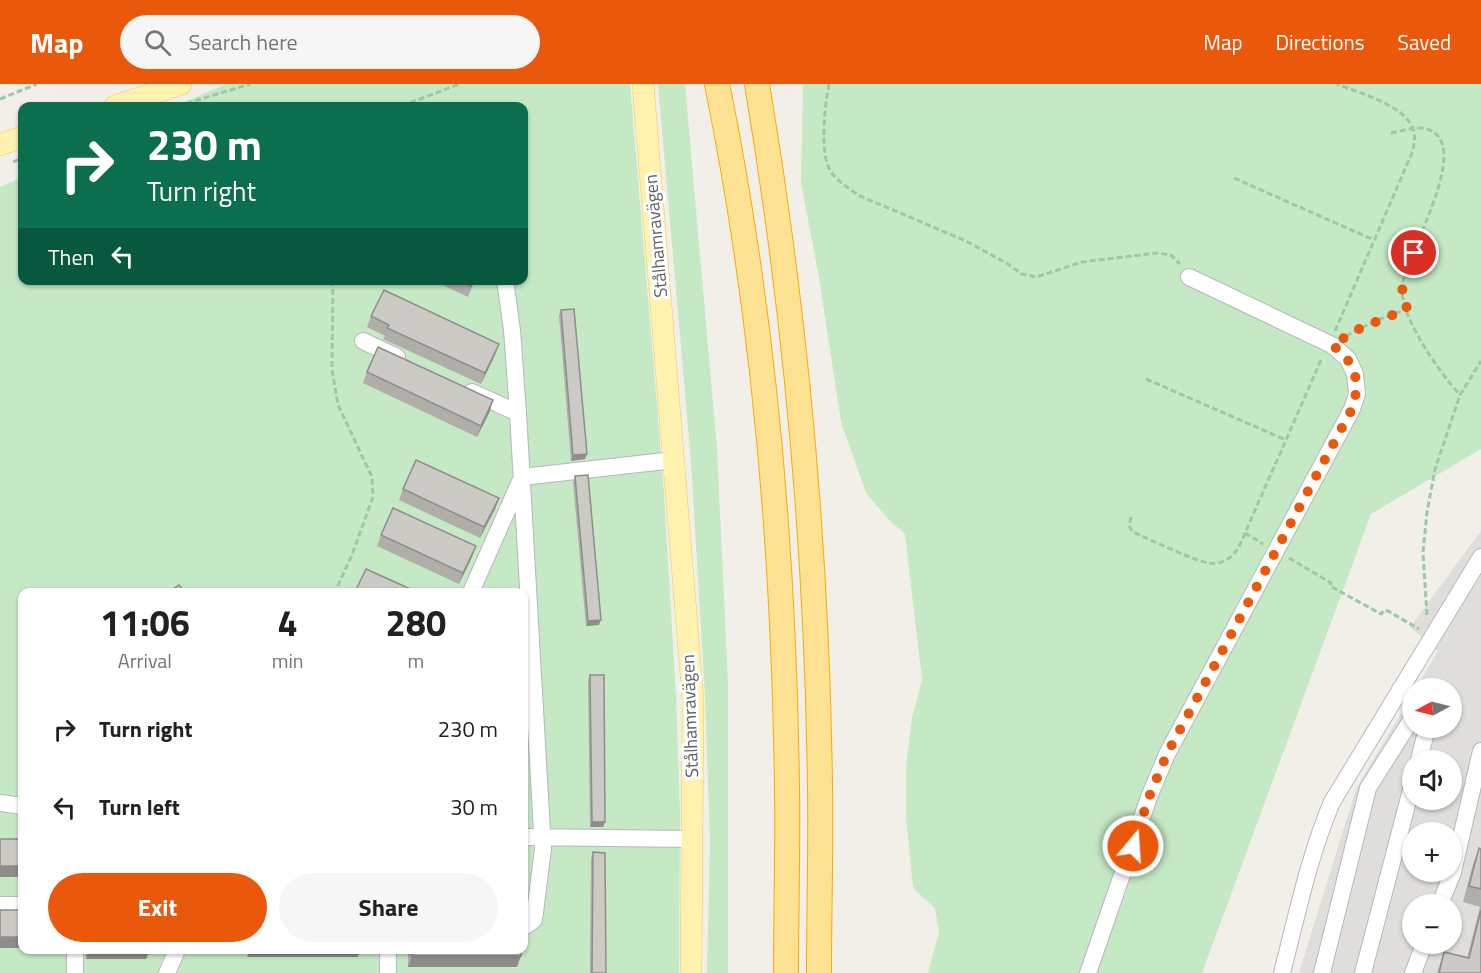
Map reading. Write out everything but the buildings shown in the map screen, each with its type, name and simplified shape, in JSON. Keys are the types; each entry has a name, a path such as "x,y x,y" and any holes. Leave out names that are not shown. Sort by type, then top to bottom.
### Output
{"highway":[{"path":"717,84 730,148 751,289 767,425 779,587 787,787 786,973"},
{"path":"757,84 786,290 801,423 813,586 820,787 819,973"}],"main road":[{"path":"127,102 181,84"},
{"name":"Stålhamravägen","path":"643,84 693,700 691,973"},
{"path":"0,145 18,138"}],"street":[{"path":"1088,973 1149,797 1167,754 1352,409 1357,394 1355,374 1348,359 1332,345 1189,277"},
{"path":"506,285 512,330 518,413 525,588"},
{"path":"363,341 415,365"},
{"path":"456,384 518,413"},
{"path":"522,477 674,460"},
{"path":"472,588 484,551 522,477"},
{"path":"1412,678 1424,635 1440,625 1481,557"},
{"path":"528,669 543,849 534,920 528,924"},
{"path":"1282,973 1322,826 1332,802 1402,701"},
{"path":"1322,973 1368,788 1402,734"},
{"path":"1444,894 1453,872 1481,752"},
{"path":"0,803 18,806"},
{"path":"1363,973 1406,810"},
{"path":"528,835 692,840"},
{"path":"0,905 18,905"},
{"path":"75,954 75,973"},
{"path":"167,973 175,954"},
{"path":"388,954 388,973"},
{"path":"1413,973 1420,954"}],"path":[{"path":"0,99 37,84"},
{"path":"191,102 250,84"},
{"path":"412,102 459,84"},
{"path":"829,84 825,108 824,141 829,170 845,187 860,196 966,241 1022,274 1036,277 1082,262 1157,253 1171,255 1189,277"},
{"path":"1391,133 1428,129 1439,137 1443,145 1444,156 1440,184 1402,288 1407,309 1424,348 1434,365 1460,395"},
{"path":"1234,178 1374,240"},
{"path":"333,285 332,370 338,405 372,477 373,497 352,555 337,588"},
{"path":"1131,517 1130,526 1133,532 1208,563 1216,563 1231,557 1245,533 1324,354 1332,345 1359,329 1407,309"},
{"path":"1424,635 1424,553 1427,512 1435,469 1460,395 1481,361"},
{"path":"1146,379 1286,440"},
{"path":"1245,533 1265,545"},
{"path":"1298,562 1331,583 1330,586 1381,614 1384,610 1388,611 1424,635"}],"shaded area":[{"path":"1481,531 1481,973 1299,973 1356,789 1402,712 1402,738 1462,738 1462,678 1422,678 1438,651 1410,627"}],"green space":[{"path":"226,84 630,84 663,478 676,695 680,813 679,973 0,973 0,187 18,179 18,285 528,285 528,102 184,102"},
{"path":"658,84 685,84 717,449 728,683 728,973 707,973 710,840 705,696 691,461"},
{"path":"803,84 1481,84 1481,449 1371,514 1202,973 928,973 939,932 935,908 913,888 906,816 906,768 912,718 922,680 905,534 890,521 866,493 841,422 819,277 801,183"}],"route":[{"path":"1133,846 1157,775 1167,754 1352,409 1357,394 1355,374 1348,359 1332,345 1375,321 1407,309 1402,288 1414,253"}]}
